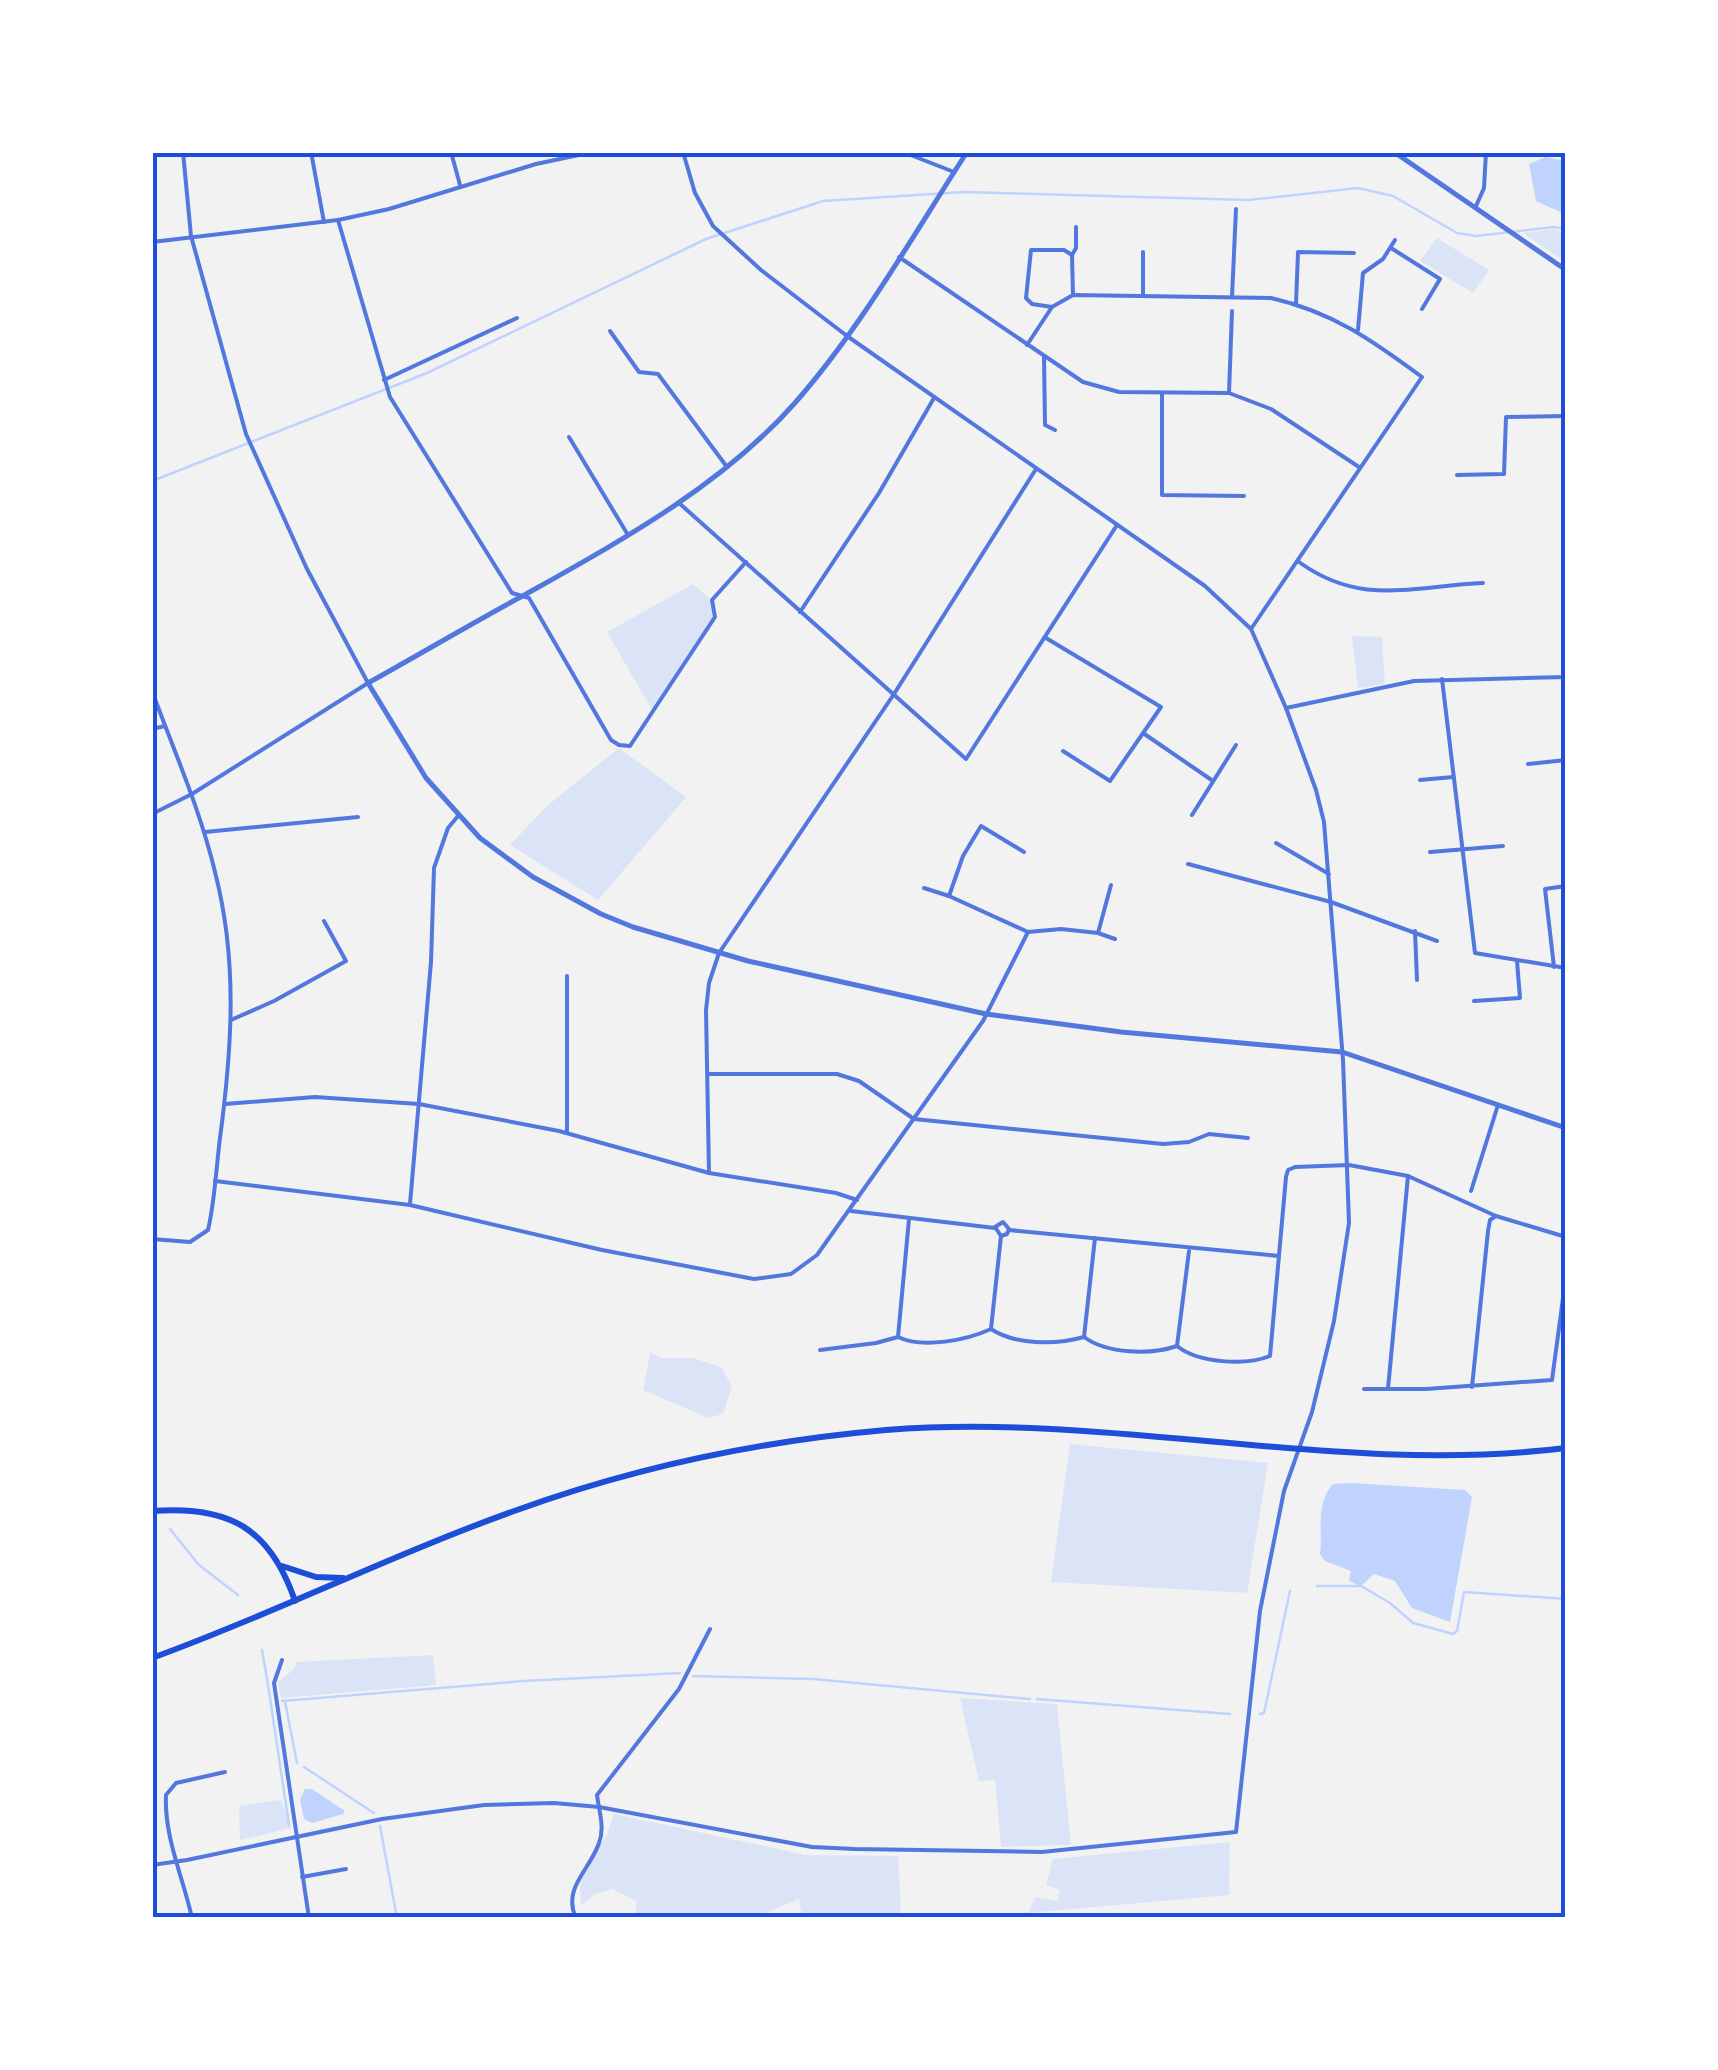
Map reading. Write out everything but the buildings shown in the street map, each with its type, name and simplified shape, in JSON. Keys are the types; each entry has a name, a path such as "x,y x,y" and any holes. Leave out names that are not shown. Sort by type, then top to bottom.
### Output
{"main road":[{"path":"152,1658 472,1527 598,1483 706,1456 851,1434 965,1426 1046,1427 1317,1452 1427,1457 1566,1448"},
{"path":"152,1512 186,1509 224,1516 251,1530 281,1566 296,1601"},
{"path":"281,1566 316,1578 354,1576"}],"street":[{"path":"183,152 191,236 252,450 314,582 368,683 426,778 458,816 499,854 586,906 633,927 719,953 986,1014 1121,1032 1342,1052 1566,1128"},
{"path":"312,152 324,222"},
{"path":"451,152 460,185"},
{"path":"152,242 338,220 593,152"},
{"path":"152,1864 382,1818 484,1805 554,1802 812,1846 856,1849 1042,1852 1236,1832 1260,1611 1284,1491 1312,1412 1344,1272 1349,1223 1349,1165 1329,874 1324,822 1316,790 1251,629 1205,586 847,336 726,240 713,226 695,193 682,152"},
{"path":"903,152 954,172"},
{"path":"152,814 192,794 368,683 628,535 727,467 793,405 847,336 967,152"},
{"path":"1394,152 1566,270"},
{"path":"1475,208 1484,188 1486,152"},
{"path":"1232,297 1236,209"},
{"path":"338,220 390,396 503,580 512,593 529,598 610,740 630,746 715,618 712,600 746,562"},
{"path":"1072,295 1076,227"},
{"path":"1358,330 1363,273 1395,240"},
{"path":"1391,248 1440,278 1422,309"},
{"path":"1052,307 1032,304 1026,298 1028,254 1031,250 1064,250 1072,255"},
{"path":"1143,252 1143,296"},
{"path":"1296,304 1298,252 1354,253"},
{"path":"899,256 1083,382 1100,388 1162,393 1229,393 1271,409 1360,468"},
{"path":"1028,345 1052,307 1072,295 1272,298 1358,330 1422,376 1251,629"},
{"path":"1229,393 1232,312"},
{"path":"384,380 516,318"},
{"path":"610,331 639,372 658,374 727,467"},
{"path":"1044,357 1046,425 1055,430"},
{"path":"1162,393 1162,495 1244,496"},
{"path":"800,612 864,517 934,398"},
{"path":"1457,475 1504,474 1506,417 1566,416"},
{"path":"568,436 628,535"},
{"path":"709,1173 706,1010 709,983 719,953 894,694 1036,469"},
{"path":"679,503 966,759 1117,525"},
{"path":"1299,562 1344,588 1483,583"},
{"path":"1046,638 1161,707 1110,781 1062,751"},
{"path":"1286,708 1386,686 1442,679 1566,677"},
{"path":"1442,679 1475,953 1566,968"},
{"path":"152,691 205,832 229,934 231,1020 225,1104 208,1230 196,1241 152,1239"},
{"path":"152,729 164,726"},
{"path":"1143,733 1214,781"},
{"path":"1192,815 1236,745"},
{"path":"1528,764 1566,760"},
{"path":"1420,780 1453,777"},
{"path":"410,1205 434,868 448,828 458,816"},
{"path":"205,832 358,817"},
{"path":"949,896 963,856 981,826 1024,852"},
{"path":"1276,843 1329,874"},
{"path":"1430,852 1503,846"},
{"path":"1188,864 1331,902 1436,940"},
{"path":"1098,933 1112,885"},
{"path":"1554,967 1545,889 1566,886"},
{"path":"924,888 1028,932 1061,929 1115,939"},
{"path":"231,1020 274,1001 346,960 324,921"},
{"path":"1414,931 1417,980"},
{"path":"215,1181 410,1205 602,1250 754,1279 791,1274 816,1255 914,1118 986,1014 1028,932"},
{"path":"1474,1001 1520,998 1517,961"},
{"path":"566,976 567,1133"},
{"path":"709,1074 837,1074 859,1081 914,1118 1163,1144 1189,1142 1208,1134 1248,1138"},
{"path":"225,1104 315,1097 419,1104 567,1133 709,1173 836,1193 857,1200"},
{"path":"1470,1191 1498,1104"},
{"path":"1177,1346 1189,1355 1219,1359 1255,1362 1270,1356 1288,1170 1295,1167 1349,1165 1408,1176 1496,1216 1566,1237"},
{"path":"1388,1390 1408,1176"},
{"path":"849,1211 995,1228 1003,1222 1009,1230"},
{"path":"1472,1387 1488,1230 1490,1220 1496,1216"},
{"path":"898,1337 909,1219"},
{"path":"991,1329 1001,1236 995,1228"},
{"path":"1001,1236 1009,1230 1279,1256"},
{"path":"1084,1338 1095,1238"},
{"path":"1177,1346 1189,1249"},
{"path":"1364,1389 1472,1387 1552,1380 1566,1276"},
{"path":"991,1329 1003,1337 1064,1343 1084,1338 1096,1346 1159,1352 1177,1346"},
{"path":"820,1350 876,1344 898,1337 908,1342 972,1337 991,1329"},
{"path":"576,1918 572,1894 600,1842 602,1824 597,1794 679,1689 710,1629"},
{"path":"282,1660 274,1683 310,1918"},
{"path":"192,1918 182,1869 174,1860 166,1804 169,1788 224,1772"},
{"path":"302,1877 346,1869"}],"shaded area":[{"path":"1554,229 1565,233 1565,262 1523,233"},
{"path":"1437,238 1489,270 1473,293 1420,261"},
{"path":"693,584 711,600 714,617 652,710 607,632"},
{"path":"1352,636 1382,637 1385,684 1358,688"},
{"path":"619,748 686,797 598,900 510,845 547,806"},
{"path":"650,1352 661,1358 693,1358 721,1367 732,1386 723,1414 708,1418 643,1390"},
{"path":"1070,1444 1268,1463 1247,1593 1051,1582"},
{"path":"433,1655 436,1685 281,1698 278,1682 297,1662"},
{"path":"960,1698 1057,1704 1071,1845 1001,1847 995,1780 979,1781"},
{"path":"281,1800 291,1828 240,1840 239,1806"},
{"path":"614,1814 806,1855 898,1856 901,1909 896,1917 802,1917 799,1899 757,1917 635,1917 637,1901 612,1889 595,1894 581,1906 580,1878 607,1834"},
{"path":"1230,1842 1229,1895 1028,1913 1035,1897 1057,1901 1060,1890 1046,1885 1053,1859"}],"water":[{"path":"1546,157 1565,161 1565,214 1536,201 1529,164"},
{"path":"1333,1484 1465,1490 1472,1497 1450,1622 1412,1608 1395,1581 1374,1574 1361,1586 1349,1581 1351,1571 1325,1561 1320,1554 1321,1518 1327,1492"},
{"path":"305,1789 312,1789 345,1811 312,1823 304,1819 300,1800"}],"waterway":[{"path":"152,481 427,373 706,239 823,201 964,192 1249,200 1358,188 1393,196 1457,233 1476,236 1553,227 1566,229"},
{"path":"170,1529 199,1565 238,1595"},
{"path":"1317,1586 1361,1586 1413,1623 1453,1634 1457,1631 1464,1592 1566,1599"},
{"path":"1260,1714 1264,1713 1290,1591"},
{"path":"262,1650 269,1691"},
{"path":"282,1701 680,1673"},
{"path":"693,1676 813,1679 1030,1699"},
{"path":"269,1691 289,1825"},
{"path":"1037,1699 1230,1714"},
{"path":"285,1702 297,1763"},
{"path":"304,1767 374,1813"},
{"path":"380,1826 397,1918"}]}
